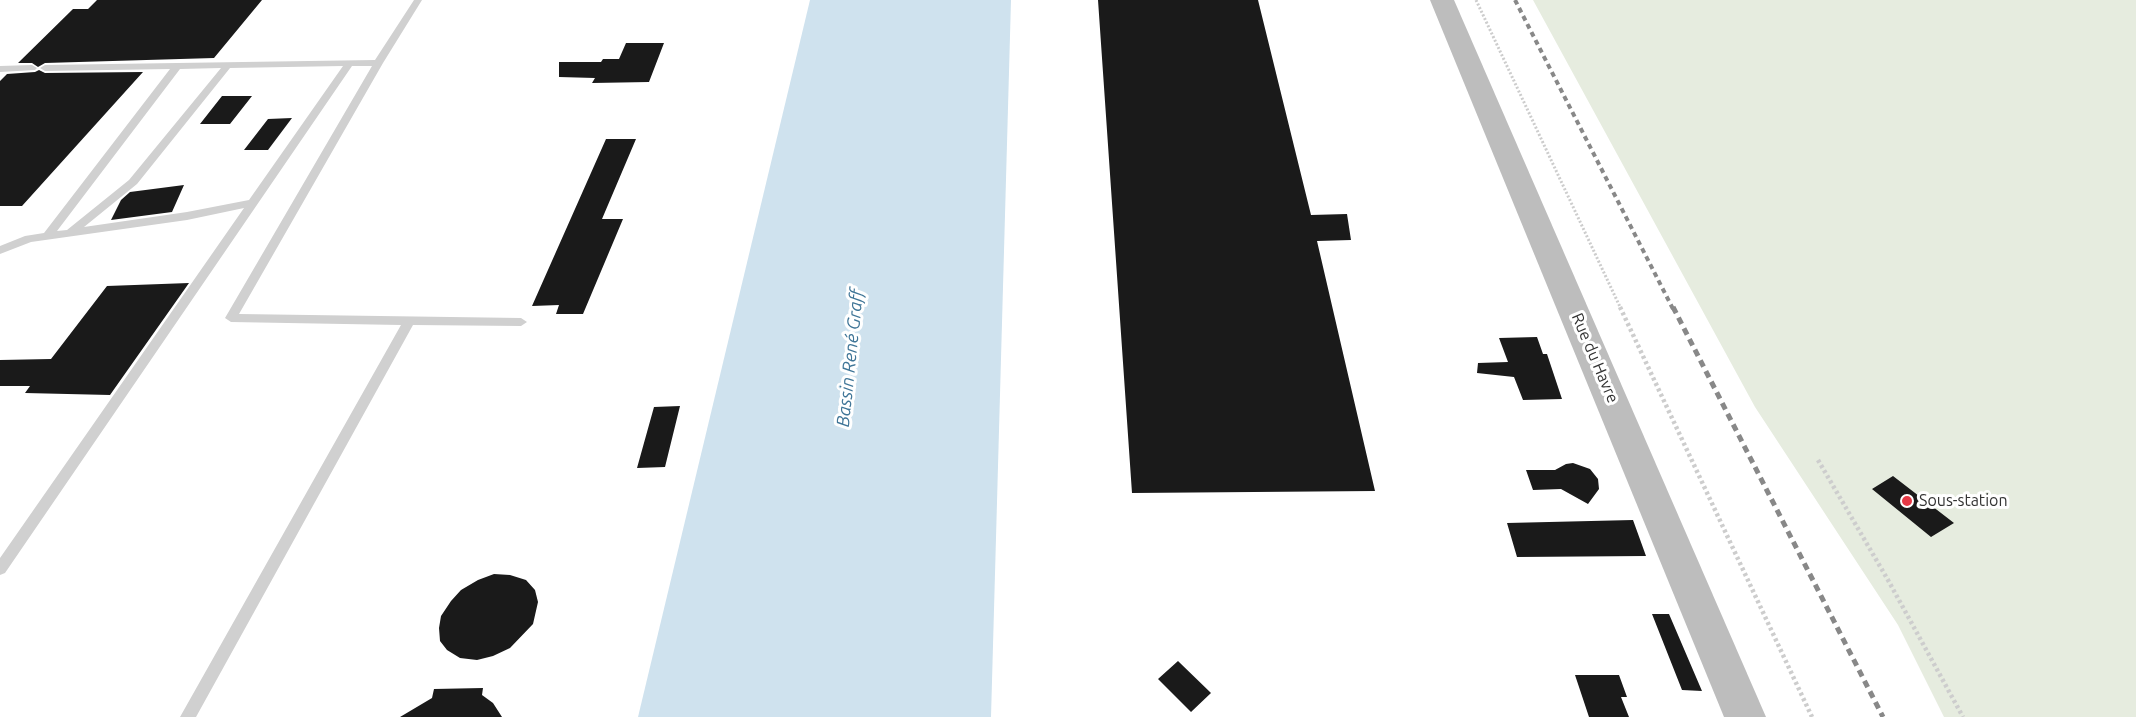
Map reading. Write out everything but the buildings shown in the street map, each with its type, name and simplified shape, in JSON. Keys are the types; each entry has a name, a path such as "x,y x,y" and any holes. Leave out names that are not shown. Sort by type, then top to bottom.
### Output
{"main road":[{"name":"Rue du Havre","path":"1442,0 1745,717"}],"lane":[{"path":"418,0 378,63 231,318 521,322"},
{"path":"0,569 348,63"},
{"path":"45,68 378,63"},
{"path":"69,233 133,182 228,65"},
{"path":"48,236 177,66"},
{"path":"0,69 32,68"},
{"path":"0,250 29,239 187,216 253,202"},
{"path":"188,717 409,321"}],"path":[{"path":"1476,0 1812,717"},
{"path":"1818,460 1888,580 1963,717"}],"shaded area":[{"path":"1533,0 2136,0 2136,717 1944,717 1898,625 1755,407"}],"water":[{"name":"Bassin René Graff","path":"810,0 1011,0 991,717 638,717"}],"railway":[{"path":"1515,0 1673,309"},
{"path":"1673,307 1883,717"}],"place":[{"name":"Sous-station","path":"1907,501"}]}
